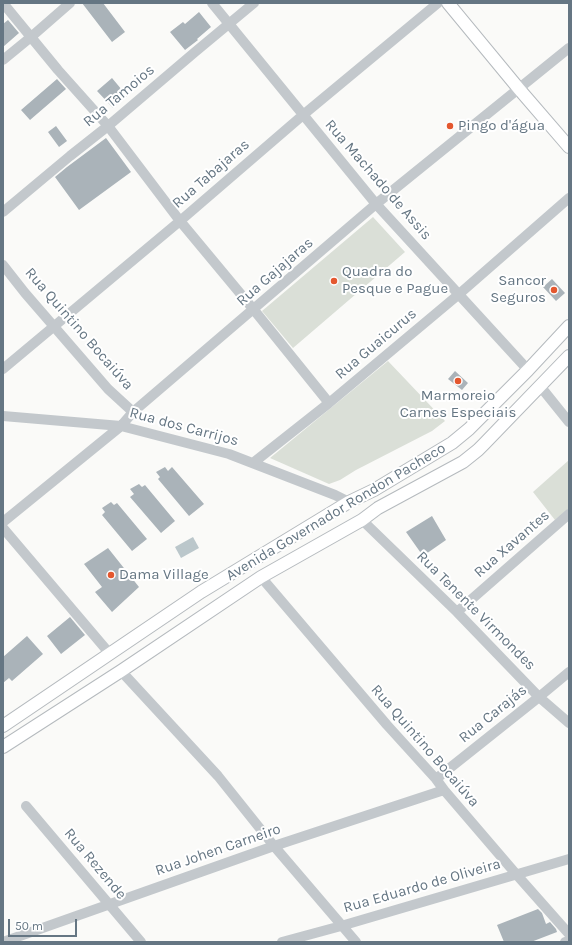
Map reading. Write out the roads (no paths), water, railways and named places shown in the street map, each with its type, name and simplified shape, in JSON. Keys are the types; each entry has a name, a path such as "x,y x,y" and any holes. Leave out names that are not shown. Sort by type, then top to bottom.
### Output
{"main road":[{"path":"448,3 569,147"},
{"name":"Avenida Governador Rondon Pacheco","path":"3,726 201,592 349,502 374,490 452,443 469,429 528,370 569,326"},
{"name":"Avenida Governador Rondon Pacheco","path":"3,747 121,671 261,577 362,520 378,508 469,457 481,447 569,356"}],"street":[{"path":"3,3 58,70 108,126 180,221 329,403"},
{"path":"3,60 70,3"},
{"name":"Rua Machado de Assis","path":"212,3 376,204 528,370"},
{"name":"Rua Tamoios","path":"3,212 254,3"},
{"name":"Rua Tabajaras","path":"3,369 180,221 303,115 438,3"},
{"name":"Rua Gajajaras","path":"3,522 121,426 133,412 376,204 569,48"},
{"name":"Rua Guaicurus","path":"253,462 329,403 458,295 569,198"},
{"name":"Rua Quintino Bocaiúva","path":"3,265 108,389 133,412"},
{"path":"540,386 569,422"},
{"name":"Rua dos Carrijos","path":"3,416 121,426 229,454 253,462 349,502"},
{"name":"Rua Xavantes","path":"457,612 569,514"},
{"name":"Rua Tenente Virmondes","path":"362,520 457,612 539,697 569,723"},
{"path":"3,528 110,654"},
{"name":"Rua Quintino Bocaiúva","path":"261,577 387,725 436,779 569,934"},
{"path":"121,671 218,776 274,846 356,942"},
{"name":"Rua Carajás","path":"436,779 569,672"},
{"name":"Rua Johen Carneiro","path":"3,942 274,846 444,790"},
{"name":"Rua Rezende","path":"26,806 141,942"},
{"name":"Rua Eduardo de Oliveira","path":"282,942 569,859"},
{"path":"565,942 569,941"}],"place":[{"name":"Pingo d'água","path":"450,126"},
{"name":"Quadra do Pesque e Pague","path":"334,281"},
{"name":"Sancor Seguros","path":"554,290"},
{"name":"Marmoreio Carnes Especiais","path":"458,381"},
{"name":"Dama Village","path":"111,575"}]}
